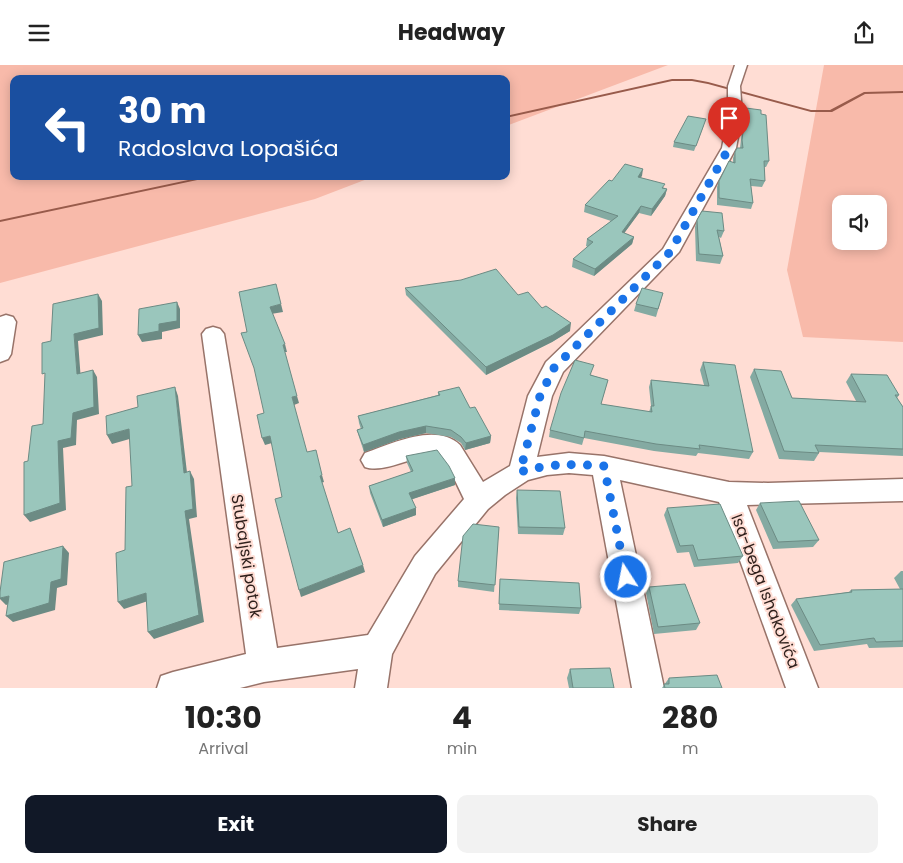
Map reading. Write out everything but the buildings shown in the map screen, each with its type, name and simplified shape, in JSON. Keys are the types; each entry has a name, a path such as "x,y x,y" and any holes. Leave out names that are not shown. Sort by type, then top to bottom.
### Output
{"street":[{"path":"520,472 540,396 554,368 670,252 729,148 735,115 733,89 741,65"},
{"path":"0,354 6,322"},
{"name":"Stubaljski potok","path":"213,334 264,666"},
{"path":"374,460 428,445 446,447 454,457 479,501"},
{"path":"370,688 377,650 425,565 479,501 496,487 520,472 547,465 570,463 604,466 729,493 768,495 903,490"},
{"path":"604,466 648,688"},
{"name":"Isa-bega Ishakovića","path":"729,493 802,688"},
{"path":"173,688 264,666 377,650"}],"shaded area":[{"path":"0,65 668,65 510,124 510,75 10,75 10,180 365,180 315,199 0,283"},
{"path":"824,65 903,65 903,342 803,337 787,270"}],"waterway":[{"path":"510,116 672,80 692,80 708,83 811,111 831,111 864,93 903,92"},
{"path":"0,221 195,180"}],"route":[{"path":"626,577 604,466 570,463 547,465 520,472 540,396 554,368 670,252 729,148"}]}
